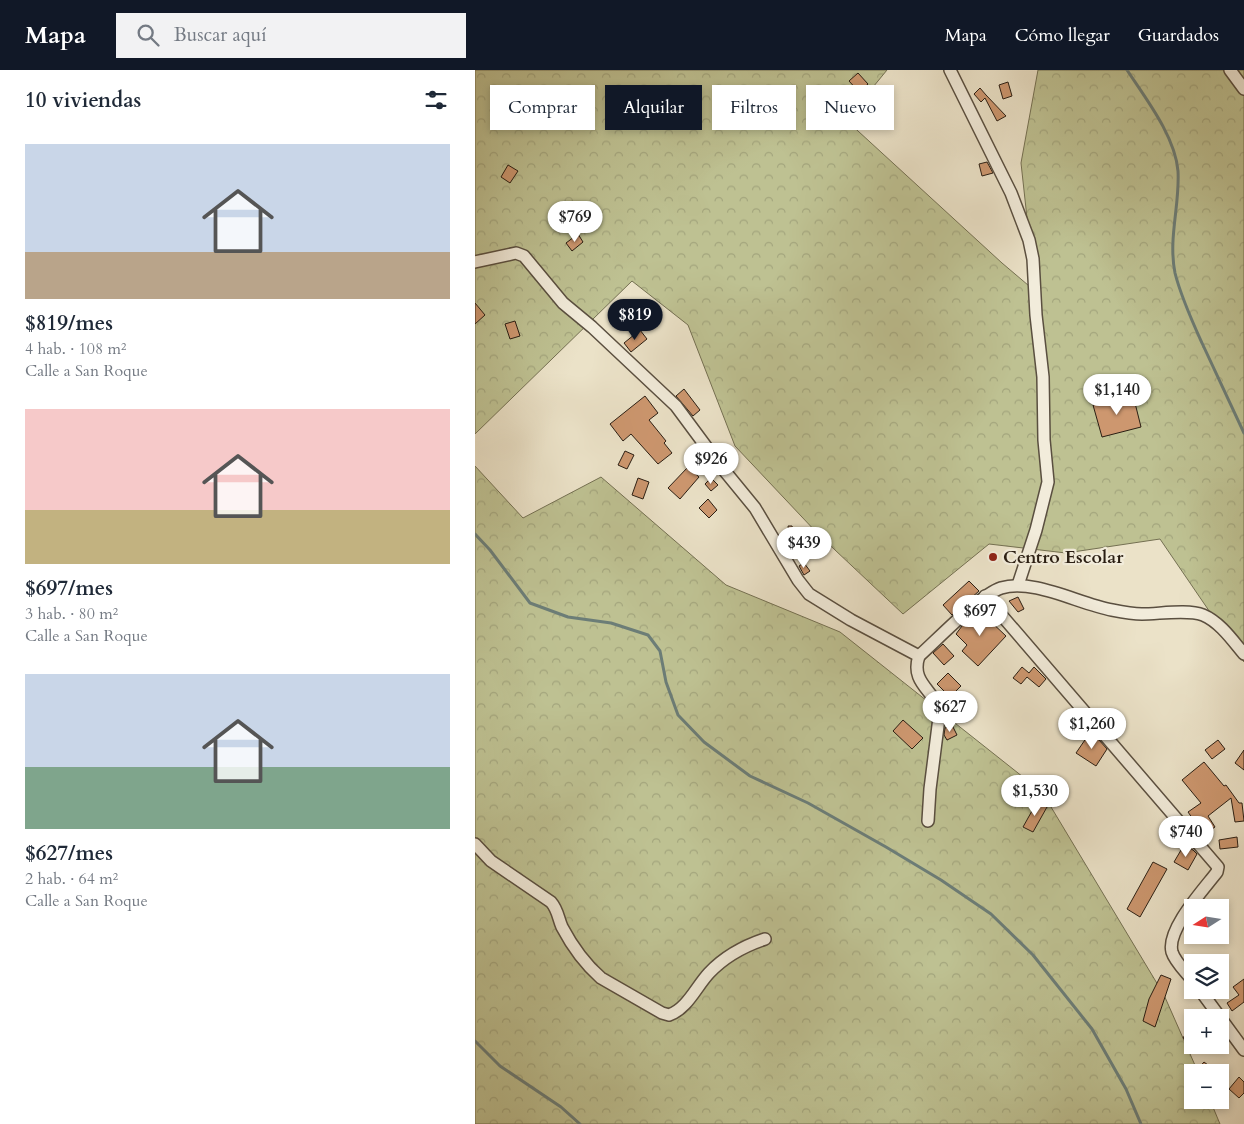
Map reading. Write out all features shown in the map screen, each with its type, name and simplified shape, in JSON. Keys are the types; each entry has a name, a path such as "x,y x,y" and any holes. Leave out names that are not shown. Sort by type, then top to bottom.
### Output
{"street":[{"path":"950,70 1011,192 1029,240 1033,259 1036,315 1043,378 1048,482 1038,522 1018,585"},
{"path":"1230,70 1244,89"},
{"path":"475,262 517,253 524,256 563,304 592,327 676,406 719,464 755,508 809,594 851,620 919,656"},
{"path":"928,821 940,710 923,686 919,676 917,667 919,656 985,596 1002,588 1018,585 1067,596 1099,608 1127,613 1202,614 1229,636 1244,654"},
{"path":"985,596 1218,867 1217,872 1183,918 1173,935 1171,944 1173,955 1184,969"},
{"path":"475,844 491,861 551,902 556,908 567,936 586,964 601,978 658,1012 669,1015 682,1007 709,973 733,953 745,946 765,939"},
{"path":"1207,999 1244,1050"}],"green space":[{"path":"475,70 887,70 875,85 806,85 806,130 857,130 1035,291 1021,163 1038,70 1244,70 1244,662 1160,539 1066,553 989,544 903,614 818,534 735,446 688,325 632,281 475,434"},
{"path":"475,466 523,518 601,477 726,585 840,632 1042,792 1164,995 1184,1040 1184,1054 1190,1054 1194,1064 1184,1064 1184,1109 1214,1109 1220,1124 475,1124"}],"building":[{"path":"858,73 868,84 853,85 849,81"},
{"path":"1008,82 1012,96 1003,99 999,85"},
{"path":"980,88 1006,116 997,121 985,98 981,102 974,94"},
{"path":"987,162 993,173 982,176 979,164"},
{"path":"508,165 518,171 510,183 501,177"},
{"path":"578,234 583,242 572,251 566,243"},
{"path":"475,303 485,315 475,324"},
{"path":"515,321 520,336 510,339 505,324"},
{"path":"640,330 647,339 631,352 624,343"},
{"path":"684,389 700,410 693,416 676,396"},
{"path":"1133,395 1141,427 1102,437 1093,405"},
{"path":"645,396 658,413 649,420 666,441 664,443 672,453 658,464 631,434 623,441 610,424"},
{"path":"625,451 634,455 627,469 618,465"},
{"path":"688,467 699,477 680,499 668,488"},
{"path":"638,478 649,482 643,499 632,495"},
{"path":"711,478 718,485 711,491 705,484"},
{"path":"708,499 717,510 709,518 699,508"},
{"path":"788,526 792,526 797,542 806,541 807,553 792,555"},
{"path":"804,563 810,571 804,575 799,566"},
{"path":"969,581 979,591 952,615 943,605"},
{"path":"1018,597 1024,609 1018,612 1009,601"},
{"path":"982,609 990,617 988,619 1006,636 978,666 962,651 967,645 956,634 962,626"},
{"path":"943,644 954,656 944,665 933,653"},
{"path":"1022,667 1029,673 1034,667 1046,679 1039,687 1027,677 1021,684 1013,678"},
{"path":"948,673 961,686 950,697 937,684"},
{"path":"903,720 923,738 912,749 893,731"},
{"path":"952,725 957,735 947,740 944,735 945,728"},
{"path":"1089,734 1099,740 1107,749 1096,766 1076,753"},
{"path":"1218,740 1225,749 1212,759 1205,750"},
{"path":"1244,750 1244,770 1235,763"},
{"path":"1204,762 1224,786 1226,785 1239,803 1242,803 1244,821 1235,822 1231,798 1208,816 1215,827 1204,835 1188,812 1201,803 1182,780"},
{"path":"1037,802 1047,807 1033,832 1023,827"},
{"path":"1237,837 1238,847 1220,849 1219,840"},
{"path":"1184,845 1197,854 1188,870 1174,862"},
{"path":"1153,862 1167,869 1140,917 1127,909"},
{"path":"1161,975 1171,979 1155,1027 1143,1021 1149,999"},
{"path":"1244,979 1244,1002 1232,1011 1227,1003 1239,995 1233,987"},
{"path":"1239,1077 1244,1082 1244,1093 1239,1098 1229,1089"}],"waterway":[{"path":"1127,70 1159,118 1176,158 1178,184 1173,234 1175,273 1191,318 1244,433"},
{"path":"475,534 490,550 530,603 568,617 611,623 648,635 660,651 666,682 678,715 704,742 750,776 808,803 886,847 941,880 991,914 1033,955 1092,1029 1126,1089 1141,1124"},
{"path":"475,1041 500,1066 561,1107 580,1124"}],"place":[{"name":"Centro Escolar","path":"993,557"}]}
